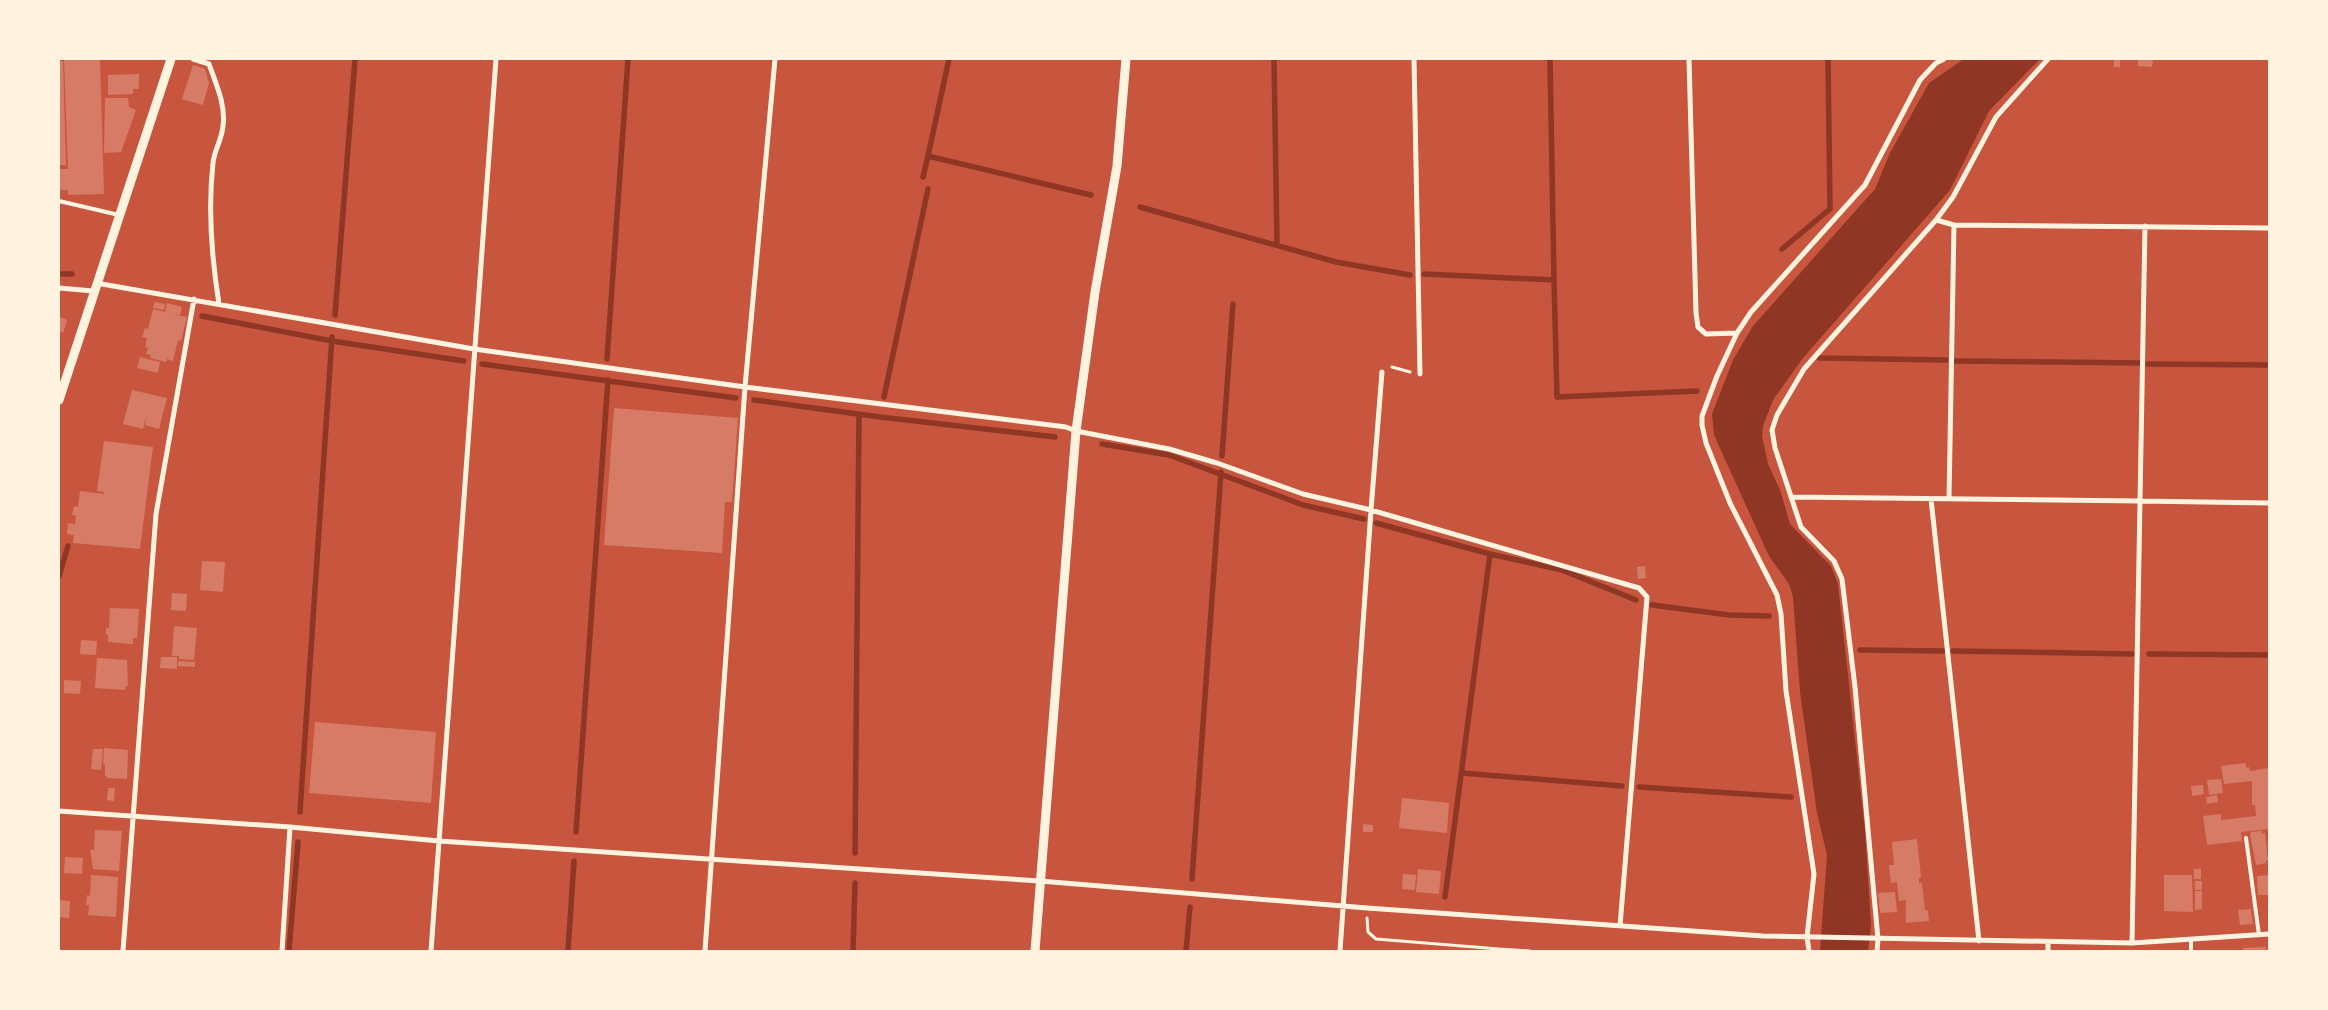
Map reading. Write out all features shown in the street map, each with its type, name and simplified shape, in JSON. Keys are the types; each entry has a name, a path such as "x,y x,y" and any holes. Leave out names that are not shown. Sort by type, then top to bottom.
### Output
{"street":[{"path":"59,400 94,287 171,59"},
{"path":"193,59 209,64 223,107 223,127 213,162 213,261 219,304"},
{"path":"431,951 496,59"},
{"path":"705,951 745,387 775,59"},
{"path":"1035,951 1076,431 1095,292 1116,166 1126,59"},
{"path":"1414,59 1420,374"},
{"path":"1689,59 1698,327 1706,334 1737,333"},
{"path":"1809,951 1814,874 1786,692 1779,604 1777,595 1730,502 1706,444 1702,416 1737,333 1751,312 1865,186 1920,80 1936,63 1944,59"},
{"path":"1877,951 1855,687 1842,579 1834,561 1801,527 1775,448 1772,430 1777,415 1804,369 1936,220 1953,197 1996,117 2048,59"},
{"path":"1936,220 1954,225 2269,228"},
{"path":"1950,499 1954,225"},
{"path":"2132,943 2145,226"},
{"path":"59,288 94,287 194,299 474,349 745,387 1066,427 1076,431 1169,450 1217,463 1303,494 1371,510 1639,588 1647,597 1620,926"},
{"path":"123,951 156,514 194,299"},
{"path":"1340,951 1382,372"},
{"path":"1791,497 2269,503"},
{"path":"1931,499 1979,941"},
{"path":"59,811 290,827 440,841 712,858 1040,882 1367,908 1810,937 2132,943 2269,934"},
{"path":"282,951 290,827"},
{"path":"2048,942 2048,951"}],"lane":[{"path":"59,201 119,215"},
{"path":"2246,838 2259,935"},
{"path":"2191,939 2191,951"}],"path":[{"path":"1382,372 1384,365 1420,374"},
{"path":"1367,908 1368,932 1376,938 1499,950 1530,951"}],"shaded area":[{"path":"1964,59 2040,59 1989,111 1950,190 1803,358 1773,400 1763,426 1762,436 1768,464 1780,490 1790,524 1831,566 1838,584 1865,831 1871,925 1868,951 1820,951 1827,855 1817,813 1800,692 1793,597 1789,584 1769,556 1714,435 1712,414 1733,360 1753,326 1875,189 1890,153 1929,83"}],"building":[{"path":"64,59 100,59 104,194 68,195 68,190 59,190 59,169 68,169"},
{"path":"2114,59 2120,59 2120,67 2114,67"},
{"path":"2138,59 2153,59 2152,67 2138,66"},
{"path":"59,61 63,61 66,165 59,165"},
{"path":"193,65 205,69 209,83 203,105 182,99"},
{"path":"139,74 139,89 133,89 133,94 108,95 108,75"},
{"path":"105,98 128,98 129,107 136,110 121,152 104,153"},
{"path":"155,302 165,304 164,310 153,308"},
{"path":"167,303 182,307 180,315 169,313 187,317 181,341 178,340 173,361 167,359 166,362 150,358 151,355 146,354 148,348 145,347 147,338 142,337 145,328 148,329 153,309 165,312"},
{"path":"60,317 67,320 63,333 59,331"},
{"path":"140,357 160,362 158,373 137,368"},
{"path":"132,390 167,398 159,429 145,425 147,413 143,429 123,424"},
{"path":"614,408 738,418 732,502 725,502 722,553 604,545"},
{"path":"104,441 153,447 140,549 73,543 74,535 67,534 68,523 75,524 76,516 72,515 74,506 78,507 80,491 104,494 104,492 97,491"},
{"path":"202,561 225,562 223,592 200,590"},
{"path":"1645,566 1646,578 1638,579 1637,567"},
{"path":"172,593 187,594 186,611 171,610"},
{"path":"110,608 139,609 137,638 133,638 133,644 108,642 106,628 109,628"},
{"path":"174,626 197,628 194,660 179,659 179,656 172,656"},
{"path":"81,640 97,641 96,655 80,654"},
{"path":"161,657 177,657 177,669 160,668"},
{"path":"97,658 127,660 128,686 126,686 125,690 95,688"},
{"path":"178,661 195,662 195,667 178,666"},
{"path":"64,680 81,681 80,694 64,693"},
{"path":"315,722 436,732 431,803 309,793"},
{"path":"104,748 128,750 127,779 107,778 105,776 105,764 103,763"},
{"path":"93,749 103,749 101,770 91,769"},
{"path":"2246,763 2246,768 2249,767 2250,771 2269,768 2269,829 2241,832 2242,841 2207,845 2203,816 2221,814 2221,820 2256,816 2255,805 2252,805 2252,781 2224,784 2221,766"},
{"path":"2221,779 2223,793 2209,795 2207,780"},
{"path":"2203,785 2204,794 2192,796 2191,786"},
{"path":"108,788 115,788 114,801 107,800"},
{"path":"2217,795 2218,802 2207,804 2206,797"},
{"path":"1402,798 1449,803 1447,833 1399,828"},
{"path":"1363,824 1373,825 1373,832 1363,832"},
{"path":"95,830 122,831 119,871 93,869 90,850 94,850"},
{"path":"2262,831 2262,834 2265,833 2268,860 2266,860 2266,863 2256,865 2250,835 2251,832"},
{"path":"1917,839 1921,877 1919,878 1919,883 1922,883 1925,910 1928,910 1929,921 1906,923 1906,900 1899,901 1897,882 1891,883 1889,865 1894,865 1892,842"},
{"path":"65,857 83,858 82,874 64,873"},
{"path":"1418,869 1441,871 1439,894 1416,892"},
{"path":"2194,869 2201,869 2201,879 2194,879"},
{"path":"1403,874 1416,875 1415,890 1402,889"},
{"path":"91,875 118,877 116,917 88,915 89,905 86,905 87,895 90,896"},
{"path":"2164,875 2192,875 2193,912 2164,911"},
{"path":"2269,875 2269,895 2258,895 2257,876"},
{"path":"2195,881 2202,881 2202,890 2195,890"},
{"path":"2195,891 2202,891 2202,909 2195,910"},
{"path":"1895,892 1897,912 1880,913 1878,893"},
{"path":"59,900 70,901 69,918 59,917"},
{"path":"2251,909 2253,924 2240,925 2238,910"},
{"path":"2266,947 2266,951 2243,951 2243,948"}],"waterway":[{"path":"335,315 355,59"},
{"path":"607,359 628,59"},
{"path":"928,156 949,59"},
{"path":"1274,59 1277,244"},
{"path":"1550,59 1554,280"},
{"path":"1782,249 1830,209 1828,59"},
{"path":"923,177 928,156 1091,195"},
{"path":"884,397 928,189"},
{"path":"1140,207 1336,262 1410,275"},
{"path":"59,274 72,274"},
{"path":"1424,274 1554,280 1557,397 1697,391"},
{"path":"1222,456 1233,304"},
{"path":"202,316 332,341 464,361"},
{"path":"300,812 332,337"},
{"path":"1819,358 1946,360"},
{"path":"1955,361 2140,363"},
{"path":"482,364 736,398"},
{"path":"2148,364 2269,365"},
{"path":"576,832 608,380"},
{"path":"754,400 880,417 1055,437"},
{"path":"855,853 859,415"},
{"path":"1102,444 1169,455 1303,505 1364,519"},
{"path":"1192,879 1221,472"},
{"path":"1376,523 1490,554 1562,570 1636,600"},
{"path":"59,576 68,546"},
{"path":"1445,897 1490,554"},
{"path":"1652,605 1729,615 1769,616"},
{"path":"1860,650 1943,651"},
{"path":"1953,651 2132,654"},
{"path":"2149,654 2269,655"},
{"path":"1462,773 1622,786"},
{"path":"1639,787 1791,797"},
{"path":"289,951 298,842"},
{"path":"568,951 574,861"},
{"path":"853,951 855,883"},
{"path":"1186,951 1190,907"}]}
